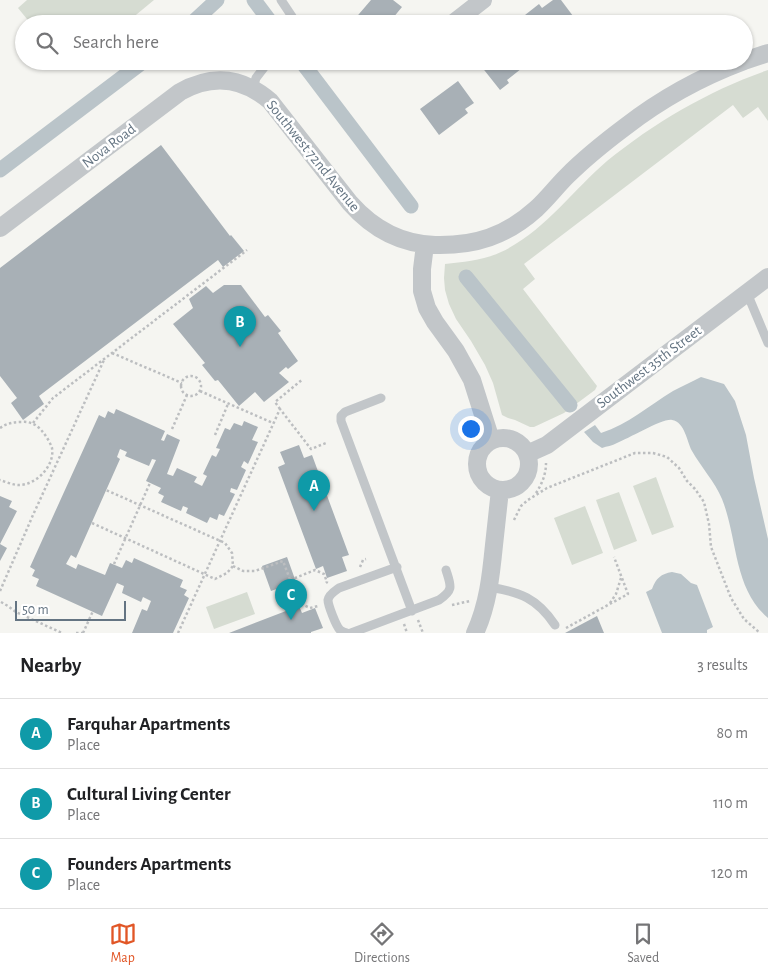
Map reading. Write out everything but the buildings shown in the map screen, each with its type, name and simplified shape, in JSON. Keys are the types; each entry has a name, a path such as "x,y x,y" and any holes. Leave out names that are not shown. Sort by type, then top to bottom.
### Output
{"street":[{"path":"464,15 483,0"},
{"name":"Southwest 72nd Avenue","path":"753,58 768,53"},
{"name":"Southwest 72nd Avenue","path":"226,80 253,88 270,101 338,189 362,216 376,227 404,241 425,245 451,246 476,243 497,235 519,222 536,208 582,162 646,111 692,84 722,70"},
{"name":"Nova Road","path":"0,228 180,92 192,85 214,80 226,80"},
{"path":"425,245 422,291 427,308 456,351 472,380 491,440"},
{"name":"Southwest 35th Street","path":"536,456 547,445 768,277"},
{"path":"500,437 508,438 516,441 536,456 529,462 528,472 524,480 509,490 491,488 479,476 477,460 479,452 491,440 500,437"},
{"path":"475,633 482,618 491,578 500,490"}],"lane":[{"path":"281,0 292,15"},
{"path":"253,88 256,78 262,70"},
{"path":"746,293 768,343"},
{"path":"381,398 345,412 341,416 341,422 415,614"},
{"path":"397,567 333,591 328,600 338,628 349,633 415,614 445,596 449,591 451,587 446,570"},
{"path":"489,588 510,590 530,600 540,607 559,627"}],"path":[{"path":"33,423 52,398 247,250"},
{"path":"112,353 182,383"},
{"path":"0,591 105,358"},
{"path":"195,377 200,382 200,391 195,396 186,395 181,389 182,383 186,378 195,377"},
{"path":"303,379 275,402 311,449 326,444"},
{"path":"200,391 273,423"},
{"path":"172,429 186,395"},
{"path":"215,435 228,404"},
{"path":"178,633 280,409"},
{"path":"0,428 11,422 33,423 47,437 52,450 50,464 40,477 28,484 19,485 0,480"},
{"path":"513,524 521,506 535,494 547,488 635,453 653,453 667,457 680,468 687,481 704,502 709,524 711,547 731,598 744,620 759,633"},
{"path":"535,494 545,475 546,463 536,456"},
{"path":"114,564 150,483"},
{"path":"92,523 215,579 228,573 233,566 232,552 220,540 106,490"},
{"path":"559,627 628,594 614,557"},
{"path":"233,566 244,571 255,571 283,561 299,603 310,608 318,606"},
{"path":"607,605 616,594 621,577"},
{"path":"0,603 62,633"},
{"path":"76,633 83,633 93,612"},
{"path":"415,614 423,633"},
{"path":"404,622 408,633"}],"shaded area":[{"path":"27,0 154,0 136,15 24,15 18,8"},
{"path":"768,70 768,121 758,107 743,118 733,105 524,264 535,279 523,289 597,386 595,390 564,413 534,427 502,415 493,383 485,365 456,319 449,304 445,290 445,264 488,257 516,244 531,234 607,161 644,133 704,97"},
{"path":"701,377 724,384 735,401 746,435 768,539 768,618 748,592 742,578 722,499 692,451 680,424 668,420 602,448 584,432 595,425 601,433 611,429 629,420 673,391"},
{"path":"656,477 674,527 652,535 633,486"},
{"path":"619,492 637,541 614,550 596,500"},
{"path":"585,506 603,553 572,565 554,518"},
{"path":"672,572 681,574 691,583 697,585 713,627 707,630 707,633 662,633 646,592 652,589 659,577"},
{"path":"247,592 255,614 214,629 206,607"}],"waterway":[{"path":"201,15 217,0"},
{"path":"254,0 265,15"},
{"path":"0,170 132,70"},
{"path":"308,70 411,206"},
{"path":"466,277 570,405"}],"place":[{"name":"Cultural Living Center","path":"240,347"},
{"name":"Farquhar Apartments","path":"314,511"},
{"name":"Founders Apartments","path":"291,620"}]}
